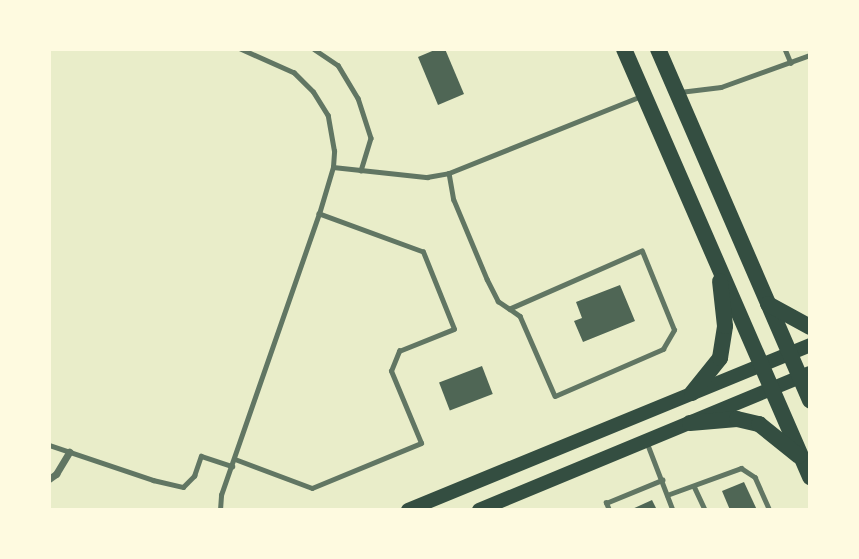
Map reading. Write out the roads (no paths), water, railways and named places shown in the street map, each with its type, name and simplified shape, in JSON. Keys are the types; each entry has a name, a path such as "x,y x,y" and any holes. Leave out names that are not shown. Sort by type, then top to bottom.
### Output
{"main road":[{"path":"624,49 810,477"},
{"path":"658,49 789,354 805,375 810,401"},
{"path":"692,393 720,358 725,326 718,264"},
{"path":"768,304 810,327"},
{"path":"408,510 810,345"},
{"path":"479,510 805,375"},
{"path":"690,423 737,419 759,424 801,457"},
{"path":"535,459 545,482"}],"street":[{"path":"49,479 56,474 69,452"}],"lane":[{"path":"220,510 221,495 319,214 333,167 334,151 328,116 313,92 294,73 240,49"},
{"path":"314,49 338,65 359,98 371,138 361,170"},
{"path":"785,49 790,63"},
{"path":"677,92 721,87 810,55"},
{"path":"333,167 427,177 449,173 645,94"},
{"path":"449,173 454,200 487,279 498,301 520,316 555,396 663,349 674,330 642,251 510,309"},
{"path":"235,459 312,488 421,443 391,371 398,351 454,329 422,252 319,214"},
{"path":"646,441 673,510"},
{"path":"49,445 183,487 194,476 201,456 232,466"},
{"path":"667,495 741,468 748,470 755,477 770,510"},
{"path":"609,510 606,503 662,480"},
{"path":"694,486 705,510"}]}
